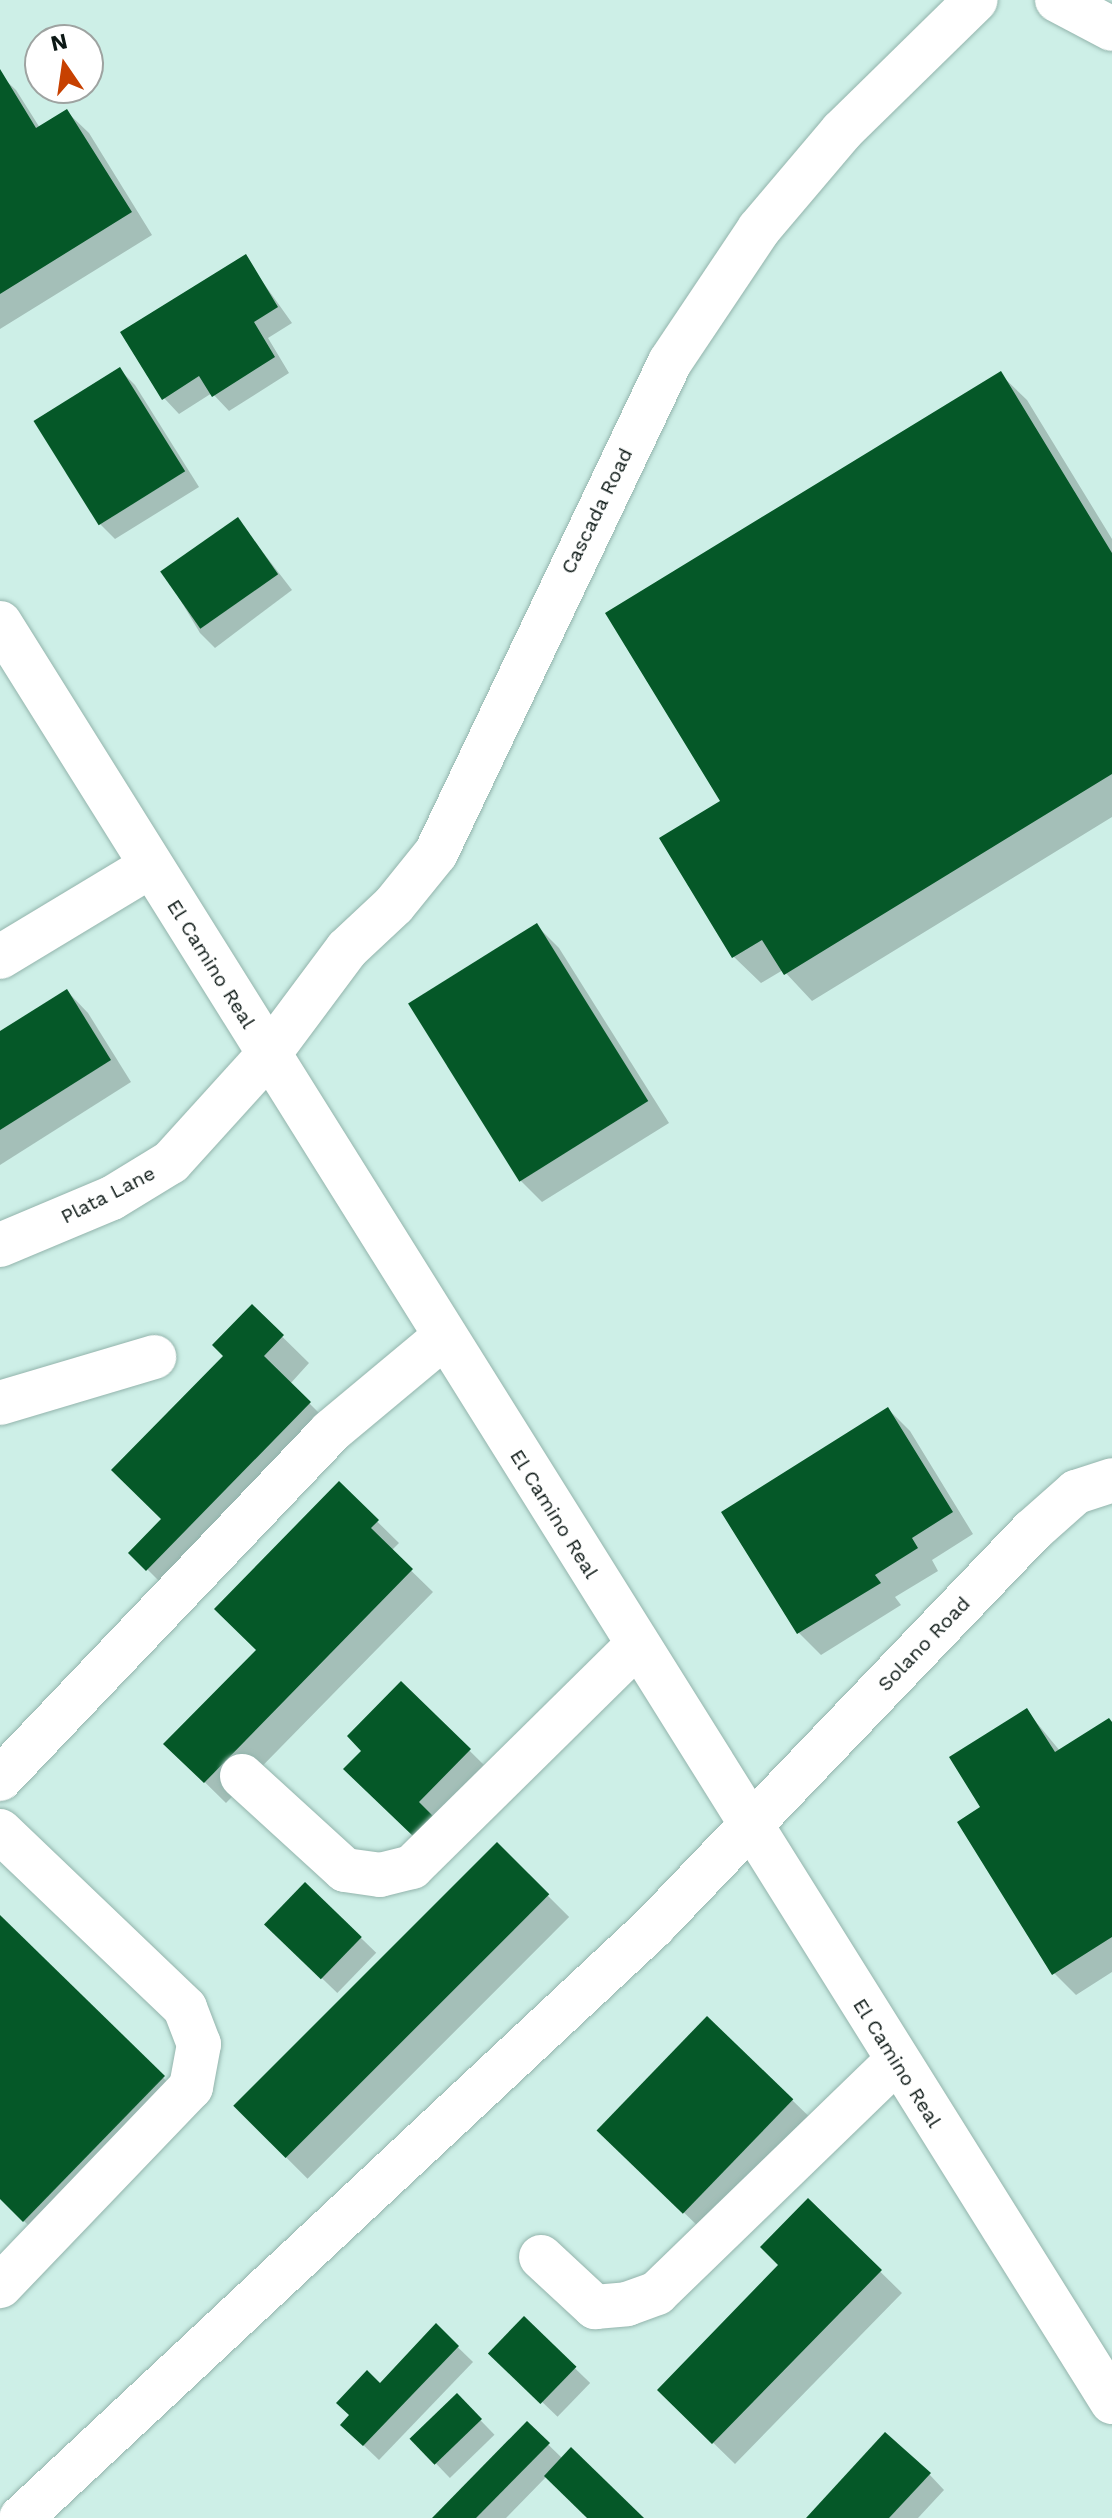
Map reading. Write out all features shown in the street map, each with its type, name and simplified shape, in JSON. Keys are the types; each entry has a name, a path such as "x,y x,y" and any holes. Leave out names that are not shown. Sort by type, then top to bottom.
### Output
{"street":[{"name":"Cascada Road","path":"268,1055 347,949 394,905 436,853 656,390 694,326 759,229 842,131 976,0"},
{"path":"1057,0 1112,29"},
{"name":"El Camino Real","path":"0,623 636,1646 1112,2402"},
{"path":"4,946 151,866"},
{"name":"Plata Lane","path":"0,1245 112,1198 171,1162 268,1055"},
{"path":"0,1779 330,1432 444,1337"},
{"path":"0,1403 154,1357"},
{"name":"Solano Road","path":"21,2518 654,1926 1032,1531 1076,1492 1112,1480"},
{"path":"242,1776 345,1870 380,1875 412,1867 636,1646"},
{"path":"0,1831 185,2008 199,2044 191,2087 0,2286"},
{"path":"541,2257 595,2307 627,2304 657,2293 896,2061"}],"building":[{"path":"0,69 36,128 67,109 132,212 0,294"},
{"path":"246,254 278,307 254,322 275,357 212,397 199,376 162,400 120,332"},
{"path":"120,367 185,471 99,525 33,421"},
{"path":"1001,371 1112,553 1112,774 784,975 762,940 732,958 659,838 720,801 605,613"},
{"path":"238,517 278,574 200,629 160,571"},
{"path":"537,923 648,1101 519,1182 408,1004"},
{"path":"67,989 111,1060 0,1130 0,1031"},
{"path":"252,1304 284,1335 264,1356 311,1402 146,1571 128,1553 161,1519 111,1470 223,1356 212,1345"},
{"path":"888,1407 953,1512 912,1538 918,1548 875,1575 881,1583 797,1634 721,1512"},
{"path":"339,1481 379,1520 371,1528 413,1569 204,1783 163,1744 256,1650 214,1609"},
{"path":"401,1681 471,1749 419,1802 434,1817 414,1837 343,1769 361,1751 347,1736"},
{"path":"1027,1708 1055,1752 1109,1718 1112,1722 1112,1937 1052,1975 957,1822 980,1807 949,1757"},
{"path":"497,1842 549,1894 286,2158 233,2106"},
{"path":"305,1882 362,1937 321,1979 264,1924"},
{"path":"0,1915 165,2076 23,2222 0,2199"},
{"path":"707,2016 793,2099 683,2214 597,2130"},
{"path":"808,2198 882,2270 712,2444 657,2390 778,2265 760,2247"},
{"path":"524,2316 577,2367 540,2404 488,2353"},
{"path":"436,2323 459,2346 363,2446 340,2425 349,2415 336,2403 367,2370 380,2383"},
{"path":"457,2393 482,2419 435,2465 410,2439"},
{"path":"527,2421 550,2443 476,2518 432,2518"},
{"path":"885,2432 931,2473 889,2518 806,2518"},
{"path":"571,2447 644,2518 587,2518 544,2476"}]}
